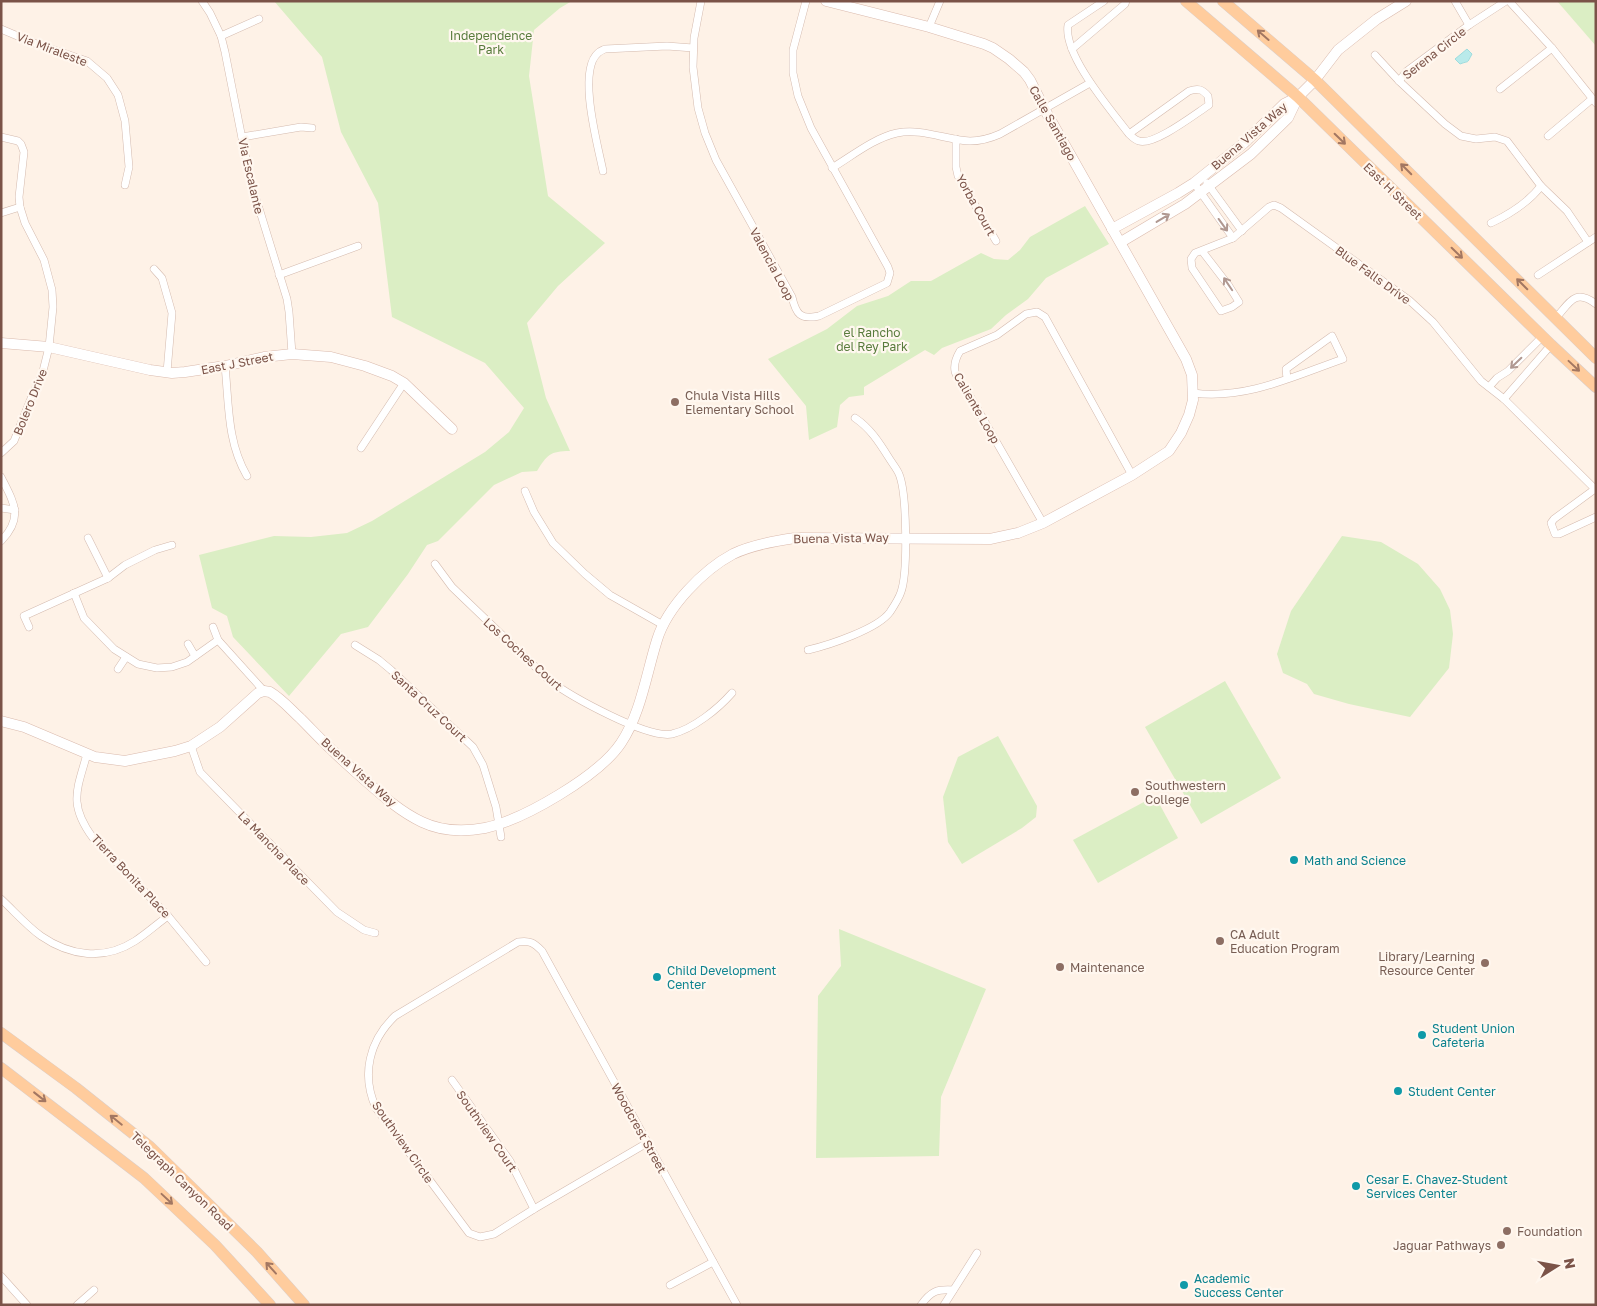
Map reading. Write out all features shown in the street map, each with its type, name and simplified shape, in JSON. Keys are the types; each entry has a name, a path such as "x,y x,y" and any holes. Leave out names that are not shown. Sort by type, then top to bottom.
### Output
{"main road":[{"name":"East H Street","path":"1186,1 1298,97 1551,346 1596,387"},
{"name":"East H Street","path":"1223,1 1315,80 1596,358"},
{"name":"Telegraph Canyon Road","path":"1,1033 76,1088 150,1147 257,1252 304,1305"},
{"name":"Telegraph Canyon Road","path":"1,1068 144,1178 215,1245 270,1305"}],"street":[{"name":"Via Escalante","path":"202,1 221,36 250,179 289,312 292,354"},
{"name":"Valencia Loop","path":"701,1 693,48 694,80 698,108 716,160 792,297 795,309 802,316 809,318 819,316 887,283 890,273 832,168 798,96 792,61 794,45 806,1"},
{"name":"Calle Santiago","path":"826,1 929,27 984,44 1009,58 1030,80 1112,229"},
{"path":"929,27 940,1"},
{"path":"1104,1 1068,25 1067,31 1072,49 1090,83 1129,134 1138,141 1150,140 1165,134 1208,105 1208,96 1196,88 1189,91 1129,134"},
{"path":"1072,49 1125,4 1126,1"},
{"name":"Buena Vista Way","path":"264,691 274,695 392,804 410,816 431,825 457,830 475,830 500,824 535,808 574,785 599,768 622,742 640,700 657,638 663,625 681,599 698,580 734,554 768,542 795,538 990,538 1018,533 1042,523 1132,475 1169,451 1181,433 1189,414 1193,393 1192,375 1186,359 1112,229 1194,183 1244,143 1284,104 1298,97 1315,80 1338,50 1376,19 1406,1"},
{"name":"Serena Circle","path":"1455,1 1469,25"},
{"name":"Serena Circle","path":"1399,81 1407,72 1469,25 1507,1 1552,48 1594,101 1548,136"},
{"path":"221,36 259,19"},
{"name":"Via Miraleste","path":"1,29 34,43 87,61 107,78 118,95 125,121 129,167 126,186"},
{"path":"602,171 589,104 591,63 598,53 605,49 667,46 693,48"},
{"path":"1500,89 1552,48"},
{"name":"Serena Circle","path":"1375,55 1444,124 1461,136 1476,139 1495,137 1507,141 1541,186 1567,211 1588,242"},
{"path":"832,168 880,139 898,133 917,132 972,141 987,139 1045,110 1090,83"},
{"name":"Buena Vista Way","path":"1121,242 1201,194 1251,154 1288,118 1298,97"},
{"path":"242,137 301,127 312,128"},
{"path":"1,136 18,141 24,152 19,197 20,207 1,213"},
{"name":"Yorba Court","path":"956,139 956,167 958,176 996,241"},
{"path":"1202,176 1242,231"},
{"path":"1194,183 1233,238"},
{"path":"1491,223 1507,215 1532,197 1541,186"},
{"name":"Blue Falls Drive","path":"1202,251 1233,238 1269,207 1274,205 1280,208 1409,300 1433,322 1481,381 1504,400 1595,489"},
{"name":"Bolero Drive","path":"1,453 14,441 42,375 49,347 53,307 52,290 44,260 25,223 20,207"},
{"path":"1538,274 1596,237"},
{"path":"279,274 358,246"},
{"path":"1202,251 1239,302 1232,307 1222,311 1192,268 1191,259 1195,253 1202,251"},
{"path":"154,269 162,278 172,313 167,372"},
{"path":"1556,318 1573,298 1583,296 1596,304"},
{"name":"Caliente Loop","path":"1042,523 953,368 960,351 997,335 1026,314 1037,312 1044,317 1132,475"},
{"path":"1193,393 1241,392 1259,389 1343,359 1332,336 1286,368 1286,379"},
{"path":"1489,387 1497,378 1508,371 1542,336"},
{"name":"East J Street","path":"1,343 49,347 150,370 167,372 185,372 225,366 264,357 292,354 331,358 365,366 392,376 404,383 452,430"},
{"path":"1504,400 1551,346"},
{"path":"225,366 232,440 235,453 247,476"},
{"path":"361,448 404,383"},
{"path":"808,650 855,635 884,619 890,613 901,593 905,574 904,499 899,474 873,433 865,424 855,418"},
{"path":"1,477 14,503 15,510 10,532 1,541"},
{"path":"1595,489 1554,519 1552,523 1555,534 1559,534 1596,517"},
{"path":"525,491 534,512 550,538 585,574 610,595 663,625"},
{"path":"1,508 15,510"},
{"path":"88,538 108,578"},
{"path":"29,627 24,616 108,578 125,565 155,550 172,545"},
{"name":"Los Coches Court","path":"435,564 452,587 549,680 567,693 631,724 659,734 672,734 708,716 722,705 732,693"},
{"path":"74,593 84,618 114,649 138,664 157,668 172,667 188,662 218,640"},
{"path":"1,722 24,727 95,757 126,761 191,746 220,727 258,693 264,691 218,640 214,627"},
{"path":"188,644 195,656"},
{"name":"Santa Cruz Court","path":"355,645 385,665 473,747 483,765 496,807 501,837"},
{"path":"118,669 126,656"},
{"name":"La Mancha Place","path":"191,746 200,772 336,911 364,930 375,933"},
{"name":"Tierra Bonita Place","path":"86,754 76,793 77,807 83,825 93,838 168,916 206,962"},
{"path":"1,899 40,936 70,951 82,954 103,954 126,946 168,916"},
{"name":"Southview Circle","path":"542,951 526,940 518,942 395,1016 383,1029 374,1044 370,1057 368,1071 370,1090 376,1108 469,1232 480,1237 490,1236 647,1143"},
{"name":"Woodcrest Street","path":"542,951 737,1305"},
{"name":"Southview Court","path":"452,1080 510,1161 534,1209"},
{"path":"944,1305 977,1253"},
{"path":"670,1285 713,1262"},
{"path":"1,1276 27,1305"},
{"path":"77,1305 94,1290"},
{"path":"921,1305 932,1292 953,1290"}],"green space":[{"name":"Independence Park","path":"274,1 572,1 560,8 534,30 529,76 548,196 605,243 558,286 527,323 546,398 570,451 553,453 537,471 522,472 494,485 438,541 427,545 408,574 368,627 341,634 289,696 233,637 227,616 212,608 199,555 274,536 311,537 347,533 372,521 485,452 509,432 524,408 485,363 392,317 378,203 341,132 322,57"},
{"path":"1557,1 1596,1 1596,46"},
{"name":"el Rancho del Rey Park","path":"1085,206 1109,244 1046,278 1028,299 991,329 942,348 934,355 925,350 864,387 864,395 849,397 840,405 837,427 809,440 806,406 768,359 827,329 857,306 888,296 911,281 931,281 981,253 994,259 1008,260 1020,250 1030,237"},
{"path":"1342,536 1381,542 1418,564 1440,589 1450,610 1453,634 1449,668 1410,717 1349,704 1314,694 1307,684 1283,673 1277,654 1291,611"},
{"path":"1225,681 1281,778 1201,824 1145,727"},
{"path":"998,736 1037,806 1036,817 1022,828 962,864 948,842 943,797 958,757"},
{"path":"1155,796 1178,838 1098,883 1073,840"},
{"path":"839,929 986,989 941,1097 939,1156 816,1158 818,996 841,966"}],"water":[{"path":"1467,49 1472,54 1468,62 1460,64 1455,59"}],"place":[{"name":"Chula Vista Hills Elementary School","path":"675,402"},
{"name":"Southwestern College","path":"1135,792"},
{"name":"Math and Science","path":"1294,860"},
{"name":"CA Adult Education Program","path":"1220,941"},
{"name":"Library/Learning Resource Center","path":"1485,963"},
{"name":"Maintenance","path":"1060,967"},
{"name":"Child Development Center","path":"657,977"},
{"name":"Student Union Cafeteria","path":"1422,1035"},
{"name":"Student Center","path":"1398,1091"},
{"name":"Cesar E. Chavez-Student Services Center","path":"1356,1186"},
{"name":"Foundation","path":"1507,1231"},
{"name":"Jaguar Pathways","path":"1501,1245"},
{"name":"Academic Success Center","path":"1184,1285"}]}
